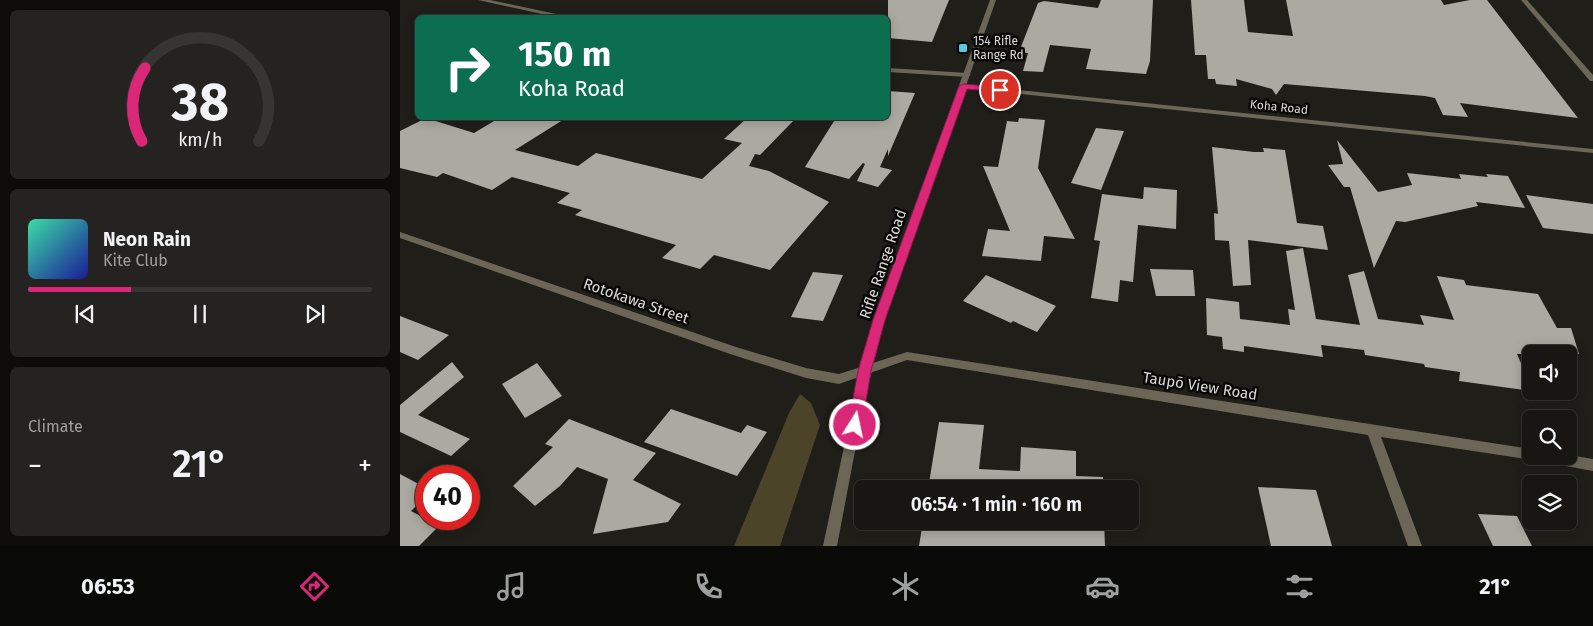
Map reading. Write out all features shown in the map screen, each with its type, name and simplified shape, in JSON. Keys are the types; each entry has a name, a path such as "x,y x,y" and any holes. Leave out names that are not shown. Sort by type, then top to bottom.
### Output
{"street":[{"path":"481,0 557,15"},
{"name":"Rifle Range Road","path":"830,546 848,462 864,371 879,320 993,0"},
{"path":"1524,0 1593,79"},
{"name":"Koha Road","path":"890,70 965,81 1593,151"},
{"name":"Rotokawa Street","path":"400,235 777,365 839,379 864,371"},
{"name":"Taupō View Road","path":"864,371 907,356 1522,454"},
{"path":"1372,429 1415,546"},
{"path":"1577,462 1593,465"}],"shaded area":[{"path":"800,394 811,403 820,425 780,546 734,546 789,413"}],"building":[{"path":"888,0 949,0 932,42 890,38 890,15 888,15"},
{"path":"1101,0 1153,0 1150,61 1146,74 1086,69 1091,49 1050,45 1043,72 1023,71 1028,53 1019,52 1038,3 1044,1 1098,8"},
{"path":"1191,0 1244,0 1248,32 1293,36 1286,0 1441,0 1444,5 1470,0 1487,0 1578,118 1460,103 1468,117 1443,115 1435,98 1425,96 1284,84 1276,95 1272,89 1236,79 1237,86 1216,84 1215,79 1208,79 1206,55 1195,55"},
{"path":"890,91 915,93 888,156 888,149 880,167 892,170 878,187 857,181 865,164 863,163 849,179 805,167 835,120 890,120"},
{"path":"1019,118 1045,120 1038,168 1075,239 1044,236 1041,261 982,256 988,229 1010,231 983,166 998,167 1007,121 1018,122"},
{"path":"422,120 432,120 474,133 496,120 563,120 515,150 578,166 596,153 702,179 742,143 724,139 745,120 794,120 760,155 755,154 749,166 769,171 829,202 770,270 714,255 700,269 662,258 676,245 575,215 582,210 557,203 570,193 512,177 492,190 443,173 437,177 400,168 400,131"},
{"path":"1096,128 1124,131 1101,190 1071,183"},
{"path":"1337,140 1378,192 1412,185 1407,173 1461,179 1459,174 1488,177 1486,174 1508,176 1525,208 1476,202 1478,206 1405,222 1396,221 1374,268 1350,187 1344,187 1328,165 1343,164"},
{"path":"1212,147 1254,152 1264,152 1263,148 1285,150 1297,223 1323,226 1328,250 1248,240 1251,285 1233,286 1229,241 1215,240 1214,213 1218,214"},
{"path":"1144,187 1177,190 1176,229 1138,225 1133,282 1120,280 1118,302 1091,298 1100,241 1094,240 1102,194 1143,199"},
{"path":"1526,195 1593,204 1593,234 1543,228"},
{"path":"1303,248 1316,319 1360,325 1348,275 1364,271 1378,319 1424,325 1420,315 1454,320 1437,276 1464,280 1466,285 1538,294 1557,328 1571,328 1576,345 1522,345 1522,354 1517,354 1522,365 1522,390 1459,381 1460,372 1425,367 1424,364 1365,355 1364,350 1321,345 1323,357 1244,346 1244,352 1223,349 1222,337 1207,335 1206,298 1239,302 1240,319 1290,325 1288,309 1295,310 1286,251"},
{"path":"1150,269 1193,270 1195,296 1156,296"},
{"path":"813,272 843,275 823,321 791,317"},
{"path":"986,275 1056,306 1037,332 1013,321 1011,323 963,301"},
{"path":"400,316 449,335 418,360 400,352"},
{"path":"452,362 464,377 418,415 470,439 451,456 400,432 400,405"},
{"path":"537,363 562,396 525,418 502,384"},
{"path":"671,409 741,433 747,425 767,432 737,476 644,442"},
{"path":"569,419 656,453 633,480 681,504 668,522 593,534 608,479 577,467 560,486 535,506 513,486 553,447 545,444"},
{"path":"939,422 984,425 979,469 1020,471 1021,447 1076,451 1076,476 1103,477 1103,480 929,480"},
{"path":"400,474 415,482 415,507 411,511 415,513 415,530 435,530 419,546 400,546"},
{"path":"1258,487 1316,490 1332,546 1271,546"},
{"path":"1478,514 1517,516 1522,530 1524,530 1532,546 1493,546"},
{"path":"922,530 1104,530 1105,546 919,546"}],"place":[{"name":"154 Rifle Range Rd","path":"963,48"}],"route":[{"path":"855,425 864,371 879,320 963,86 1000,90"}]}
